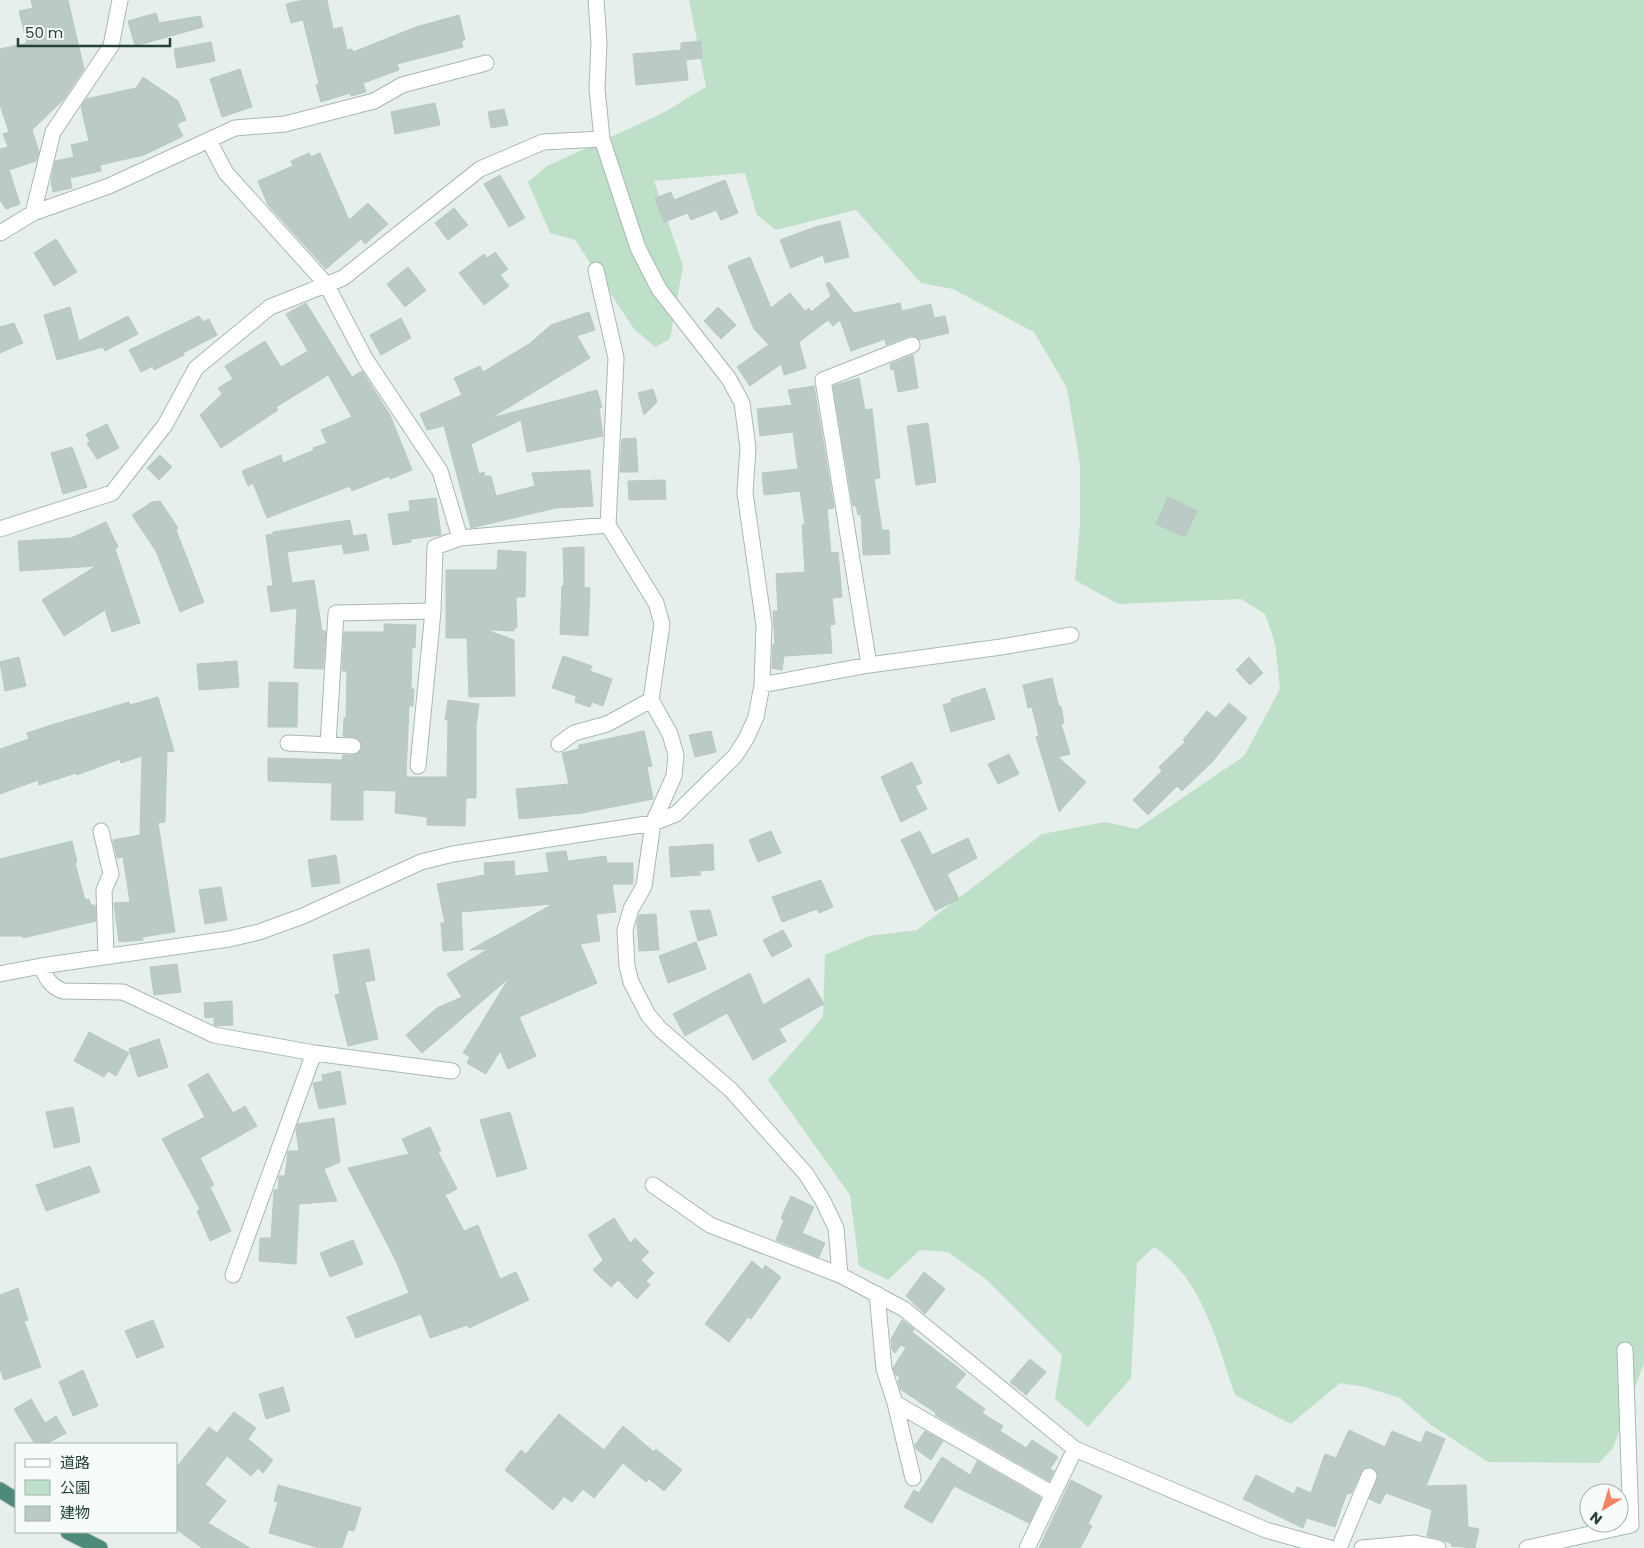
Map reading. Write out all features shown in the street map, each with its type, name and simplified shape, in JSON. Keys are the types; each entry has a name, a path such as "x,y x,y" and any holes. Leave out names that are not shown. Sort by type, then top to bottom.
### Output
{"highway":[{"path":"0,1490 15,1499"},
{"path":"70,1533 100,1548"}],"street":[{"path":"33,213 53,132 110,46 120,0"},
{"path":"0,974 41,966 229,938 281,925 429,860 453,854 653,823 676,814 735,756 756,717 762,686 764,625 744,493 748,448 742,403 729,380 659,289 638,248 602,139 597,88 599,42 596,0"},
{"path":"0,233 33,213 109,186 235,128 285,124 374,101 402,85 486,63"},
{"path":"0,529 112,493 165,425 196,368 270,307 343,278 480,169 543,142 602,139"},
{"path":"209,141 226,173 326,284 366,360 440,471 460,538"},
{"path":"596,270 616,358 608,524 656,603 660,614 661,634 651,700 670,734 676,755 674,776 653,823 644,886 631,909 625,930 627,966 636,997 660,1029 731,1090 806,1174 823,1201 836,1228 840,1275"},
{"path":"869,665 823,380 912,345"},
{"path":"418,766 433,610 435,547 460,538 608,524"},
{"path":"328,745 336,613 433,610"},
{"path":"762,686 869,665 1001,647 1071,635"},
{"path":"559,744 574,733 607,724 651,700"},
{"path":"288,742 353,746"},
{"path":"101,831 111,874 104,890 106,957"},
{"path":"41,966 48,981 63,991 123,992 214,1035 314,1053 452,1071"},
{"path":"233,1275 314,1053"},
{"path":"654,1186 710,1225 840,1275 904,1309 1075,1449 1266,1530 1330,1548"},
{"path":"876,1294 884,1369 913,1478"},
{"path":"1527,1548 1631,1525 1624,1350"},
{"path":"894,1403 1053,1494"},
{"path":"1027,1548 1075,1449"},
{"path":"1339,1548 1369,1476"},
{"path":"1362,1548 1415,1543 1438,1548"}],"green space":[{"path":"689,0 1644,0 1644,1363 1613,1448 1599,1463 1488,1462 1431,1425 1400,1398 1365,1387 1340,1383 1291,1424 1235,1395 1214,1334 1196,1294 1185,1276 1171,1260 1154,1247 1137,1263 1131,1378 1088,1427 1055,1399 1062,1355 987,1280 948,1252 920,1250 888,1280 859,1266 850,1195 768,1080 823,1017 825,955 869,936 917,930 1042,834 1105,822 1137,829 1244,756 1280,689 1275,643 1265,614 1241,599 1118,604 1075,580 1080,525 1080,465 1067,388 1034,332 953,289 921,283 856,210 776,230 757,215 745,173 654,181 683,266 670,339 655,347 634,329 575,240 550,233 528,182 547,166 661,114 706,87"}],"building":[{"path":"31,0 68,0 84,69 64,99 32,130 39,152 36,161 9,170 20,204 6,209 0,200 0,149 8,147 3,134 9,132 0,105 0,49 27,43 19,11 33,8"},
{"path":"304,0 327,0 333,29 342,27 347,50 352,49 353,52 416,27 459,15 465,40 461,41 463,47 397,64 399,70 363,83 366,92 351,96 350,93 321,102 316,85 319,84 303,20 291,23 286,4"},
{"path":"156,13 159,23 200,16 203,27 135,46 128,21"},
{"path":"701,41 702,58 686,60 688,80 636,85 633,54 681,50 681,43"},
{"path":"211,42 215,61 177,68 174,49"},
{"path":"240,69 252,107 222,117 210,79"},
{"path":"143,77 178,101 186,120 177,124 183,136 144,155 100,165 101,171 70,178 72,188 53,192 51,181 55,161 74,157 71,145 89,141 81,107 86,99 136,88"},
{"path":"435,103 440,125 395,134 391,112"},
{"path":"504,109 508,125 491,128 488,112"},
{"path":"309,153 311,157 320,153 349,220 368,203 388,224 365,244 361,239 326,269 268,205 258,181 293,166 291,161"},
{"path":"500,175 525,218 509,227 484,184"},
{"path":"725,180 738,213 721,220 716,210 691,220 688,213 664,222 655,198 671,192 674,200"},
{"path":"454,208 468,225 448,240 435,223"},
{"path":"840,221 849,257 825,263 823,255 791,268 780,240 815,227"},
{"path":"56,239 77,272 54,286 34,253"},
{"path":"495,252 508,269 500,275 509,286 484,305 459,273 484,254 487,258"},
{"path":"750,257 771,308 790,293 805,311 809,308 811,312 831,296 826,284 829,282 854,313 900,303 902,311 931,304 934,318 945,316 949,333 919,340 914,336 909,336 886,345 885,339 851,351 840,320 833,326 828,320 799,342 806,368 784,375 781,364 750,386 737,367 761,350 764,353 762,349 769,345 754,329 728,266"},
{"path":"408,267 426,290 405,307 387,284"},
{"path":"306,303 352,377 362,371 390,415 412,470 390,479 389,476 352,491 350,486 267,518 253,483 248,486 242,471 281,455 283,463 314,450 313,448 327,443 321,430 352,417 328,375 276,407 278,410 221,448 200,415 222,394 218,388 233,379 225,366 265,341 281,367 308,351 286,314"},
{"path":"70,307 79,341 128,316 138,334 105,351 103,347 57,360 44,315"},
{"path":"718,307 736,325 721,339 704,321"},
{"path":"589,312 595,330 577,336 590,358 491,418 597,390 602,407 599,408 603,436 527,452 521,420 471,444 479,474 484,472 484,476 491,476 496,496 535,486 532,473 590,470 593,506 556,508 471,528 444,426 427,430 420,414 462,395 454,378 480,366 483,372 529,344 551,325"},
{"path":"199,316 203,322 209,319 217,335 154,370 153,366 141,372 129,350"},
{"path":"401,318 411,338 381,355 370,335"},
{"path":"14,323 23,343 0,353 0,327"},
{"path":"913,355 918,388 898,392 894,369 891,370 890,364"},
{"path":"859,378 865,410 872,409 880,478 874,479 882,530 889,530 890,554 863,555 861,514 858,515 856,506 853,506 833,386"},
{"path":"814,386 834,508 827,509 831,553 838,552 842,597 832,598 835,624 830,625 832,653 784,656 782,670 772,668 773,644 775,645 773,611 778,611 776,574 805,572 802,525 805,525 800,491 764,495 762,473 798,469 793,432 760,436 757,409 792,405 788,390"},
{"path":"653,389 657,402 644,415 638,393"},
{"path":"928,423 936,482 916,485 907,426"},
{"path":"107,424 119,448 97,459 87,443 90,442 86,434"},
{"path":"636,438 638,472 620,472 622,439"},
{"path":"72,447 87,487 63,494 51,453"},
{"path":"160,455 172,467 159,480 147,468"},
{"path":"665,480 666,499 629,500 628,481"},
{"path":"1168,497 1197,511 1185,537 1156,524"},
{"path":"436,498 441,535 411,539 411,542 393,545 388,514 410,511 409,501"},
{"path":"160,501 178,528 176,530 204,602 180,612 156,551 132,515 152,502"},
{"path":"350,520 353,536 366,534 369,550 344,554 342,544 287,552 292,583 314,580 322,631 326,631 323,669 294,668 297,608 271,612 267,586 273,586 266,535 273,534 273,532"},
{"path":"106,522 118,547 115,549 140,623 112,632 105,610 64,636 42,600 96,566 20,571 18,541 71,538"},
{"path":"584,547 584,587 590,588 588,636 560,634 562,586 564,586 563,548"},
{"path":"498,550 526,552 525,597 516,597 517,628 514,628 514,631 492,630 492,632 514,640 515,696 469,697 467,638 446,638 446,570 497,570"},
{"path":"384,624 416,625 415,648 412,647 411,689 414,689 413,706 409,706 406,777 447,777 448,720 445,720 448,700 479,704 476,726 476,798 466,798 465,826 427,825 427,817 395,813 396,791 363,790 363,820 331,820 332,783 268,781 268,758 342,760 343,755 353,755 361,751 362,746 358,738 343,736 344,718 346,718 347,671 342,671 344,632 384,632"},
{"path":"563,656 592,666 590,671 612,679 603,706 592,702 590,707 575,702 576,696 552,688"},
{"path":"19,657 26,686 5,691 0,662"},
{"path":"1249,657 1263,673 1250,685 1236,670"},
{"path":"237,661 239,687 199,690 197,664"},
{"path":"1052,678 1059,707 1061,706 1064,723 1061,724 1070,754 1058,757 1086,782 1059,812 1036,737 1039,736 1032,707 1028,708 1023,685"},
{"path":"269,682 298,683 297,727 268,727"},
{"path":"985,688 995,719 951,732 943,705 952,702 951,699"},
{"path":"158,697 174,751 167,752 165,822 158,823 175,932 142,937 143,940 119,942 114,903 130,902 123,857 117,858 113,840 140,835 142,756 121,763 120,759 77,775 76,773 39,785 38,780 0,794 0,749 29,739 27,733 48,726 129,702 130,705"},
{"path":"1229,703 1247,718 1213,761 1182,791 1177,786 1148,815 1133,800 1162,771 1159,767 1185,742 1183,740 1207,711 1216,718"},
{"path":"644,731 652,766 647,767 653,799 582,813 519,819 516,789 569,784 562,753 579,749 579,745"},
{"path":"711,731 716,752 695,757 689,735"},
{"path":"1009,754 1019,774 998,784 988,764"},
{"path":"912,762 922,783 915,786 927,809 901,822 881,777"},
{"path":"771,831 781,853 758,862 749,840"},
{"path":"920,831 932,855 968,838 977,858 947,874 959,899 935,911 901,840"},
{"path":"72,841 77,862 75,863 85,900 89,899 91,905 95,905 96,921 23,938 23,936 0,936 0,859"},
{"path":"713,844 714,870 699,871 701,875 671,877 669,847"},
{"path":"566,851 568,861 606,856 607,863 633,863 633,884 612,884 616,912 596,914 600,941 580,944 597,983 519,1017 536,1056 508,1069 500,1051 486,1074 467,1063 470,1057 463,1053 509,978 422,1053 406,1035 437,1008 462,997 447,974 488,949 470,950 553,904 461,912 463,950 443,951 441,923 445,923 437,884 485,875 484,863 514,861 515,876 549,872 546,853"},
{"path":"336,855 340,883 312,887 308,860"},
{"path":"821,880 833,907 819,913 817,909 782,922 772,897"},
{"path":"221,887 227,920 205,924 199,890"},
{"path":"710,910 717,935 698,941 690,911"},
{"path":"656,914 659,950 639,951 637,922 639,915"},
{"path":"783,930 792,946 772,957 763,940"},
{"path":"696,942 706,969 668,983 659,956"},
{"path":"369,949 375,980 365,982 378,1039 348,1046 335,995 340,994 333,955"},
{"path":"177,964 181,992 154,995 150,967"},
{"path":"750,973 763,1005 809,978 824,1004 779,1029 786,1041 753,1060 727,1013 685,1036 673,1014"},
{"path":"232,1001 233,1025 217,1026 214,1025 214,1017 205,1018 204,1003"},
{"path":"89,1032 129,1053 116,1076 108,1071 104,1077 74,1061"},
{"path":"159,1039 168,1067 138,1077 129,1049"},
{"path":"340,1071 346,1104 319,1109 313,1083 323,1081 322,1075"},
{"path":"208,1073 233,1113 245,1106 257,1126 200,1158 214,1185 210,1187 231,1231 210,1241 197,1211 200,1209 162,1139 205,1117 188,1085"},
{"path":"73,1107 80,1142 54,1148 46,1112"},
{"path":"510,1112 527,1169 497,1177 480,1120"},
{"path":"334,1118 340,1162 324,1169 337,1201 299,1204 296,1264 259,1261 260,1238 271,1238 274,1190 278,1190 279,1176 285,1176 288,1151 299,1151 296,1130 298,1124"},
{"path":"430,1127 441,1151 438,1152 457,1189 445,1195 464,1231 478,1225 500,1279 516,1272 529,1300 469,1328 467,1325 430,1338 421,1314 356,1338 347,1317 409,1293 396,1261 348,1168 409,1154 402,1139"},
{"path":"90,1166 100,1192 46,1211 36,1185"},
{"path":"791,1196 814,1207 802,1233 825,1243 819,1257 776,1240 784,1220 781,1218"},
{"path":"614,1218 630,1243 635,1238 649,1252 641,1260 654,1273 646,1281 650,1285 637,1299 618,1280 611,1287 593,1270 603,1260 588,1235"},
{"path":"353,1240 363,1264 330,1277 320,1253"},
{"path":"752,1261 763,1270 765,1265 781,1277 751,1319 748,1317 729,1342 705,1324"},
{"path":"924,1272 945,1289 925,1314 906,1296"},
{"path":"18,1288 28,1320 24,1321 41,1367 4,1380 0,1369 0,1295"},
{"path":"153,1320 164,1347 137,1358 125,1331"},
{"path":"902,1320 914,1329 912,1332 966,1374 955,1387 985,1409 982,1413 1003,1426 1000,1431 1026,1448 1032,1440 1058,1457 1050,1469 1054,1471 1049,1481 935,1415 936,1413 900,1389 898,1381 900,1377 895,1374 893,1368 906,1348 901,1345 895,1353 892,1350 891,1339"},
{"path":"1030,1359 1046,1372 1026,1395 1010,1382"},
{"path":"83,1370 98,1406 73,1416 59,1382"},
{"path":"283,1387 290,1411 266,1419 259,1394"},
{"path":"31,1399 45,1423 56,1416 66,1433 48,1443 34,1443 14,1409"},
{"path":"234,1412 256,1428 248,1439 273,1460 263,1473 258,1468 251,1476 227,1456 205,1484 226,1501 208,1523 250,1548 202,1548 178,1530 178,1466 209,1427 217,1433"},
{"path":"559,1414 604,1450 623,1426 654,1452 656,1449 682,1470 664,1491 649,1479 646,1482 623,1463 594,1498 583,1489 572,1502 564,1496 553,1510 505,1470 521,1450 526,1454"},
{"path":"1349,1430 1385,1447 1392,1431 1421,1443 1426,1431 1445,1439 1426,1486 1466,1485 1468,1527 1479,1529 1475,1548 1451,1546 1452,1544 1427,1536 1432,1510 1386,1493 1380,1504 1369,1499 1378,1475 1372,1467 1363,1469 1352,1492 1350,1494 1347,1493 1335,1527 1307,1518 1303,1528 1243,1499 1256,1475 1294,1494 1297,1487 1311,1493 1325,1454 1336,1458"},
{"path":"925,1431 943,1441 931,1460 916,1449 915,1445"},
{"path":"942,1457 970,1475 977,1461 1041,1498 1029,1523 954,1486 932,1523 904,1507 914,1490 919,1493"},
{"path":"1071,1480 1102,1496 1088,1524 1092,1526 1080,1548 1039,1548"},
{"path":"278,1485 361,1508 354,1531 348,1530 342,1548 319,1548 269,1533 278,1502 274,1501"}]}
